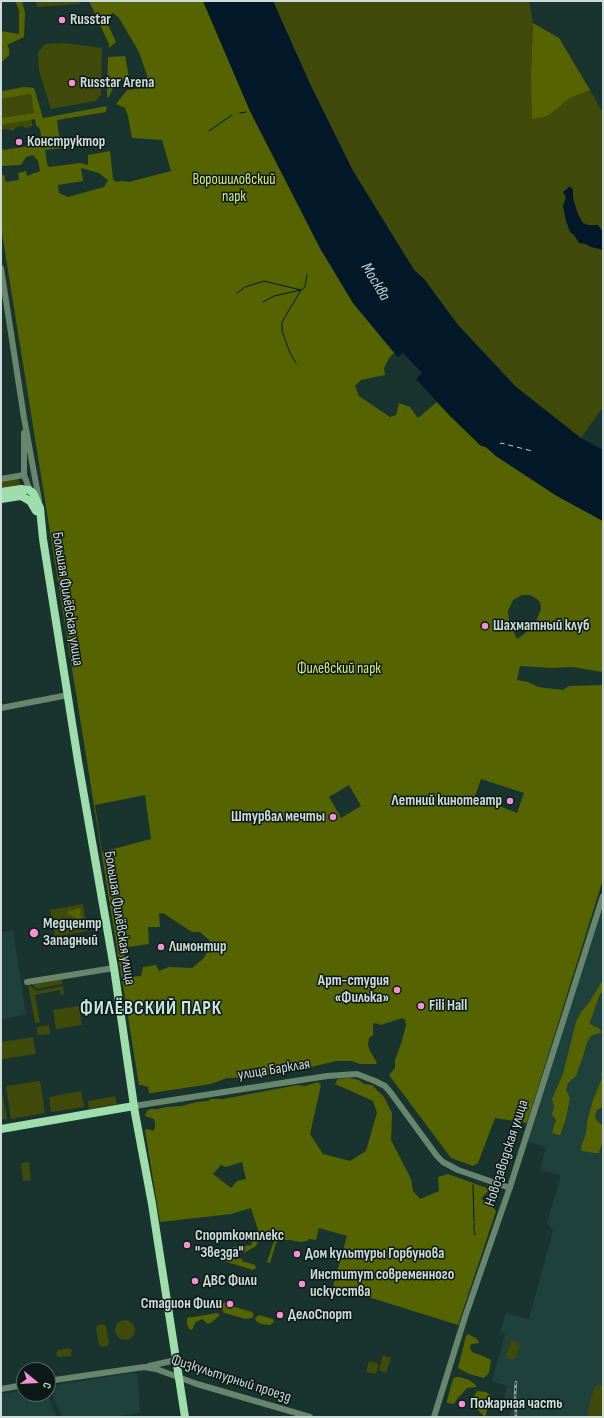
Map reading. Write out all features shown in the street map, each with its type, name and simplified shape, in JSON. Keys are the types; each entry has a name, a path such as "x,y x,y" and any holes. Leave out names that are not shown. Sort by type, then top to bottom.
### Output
{"main road":[{"path":"1,499 29,490 33,493 37,506"},
{"path":"1,492 19,493 37,506"},
{"name":"Большая Филёвская улица","path":"37,506 114,968 134,1106 185,1417"},
{"name":"улица Барклая","path":"1,1128 134,1106"}],"street":[{"name":"Большая Филёвская улица","path":"1,268 24,418 34,472 37,506"},
{"name":"Большая Филёвская улица","path":"24,418 25,478 29,490"},
{"name":"Большая Филёвская улица","path":"29,490 33,484 34,472"},
{"path":"1,479 25,478 19,493"},
{"path":"1,708 68,695"},
{"name":"Новозаводская улица","path":"434,1417 466,1312 510,1188 603,896"},
{"path":"27,982 114,968"},
{"name":"улица Барклая","path":"134,1106 327,1076 351,1073 362,1075 382,1084 391,1093 443,1162 458,1170 510,1188"},
{"name":"Физкультурный проезд","path":"56,1380 144,1367 176,1360"},
{"name":"Физкультурный проезд","path":"144,1367 163,1370 197,1384 310,1417"},
{"path":"1,1388 16,1386"}],"shaded area":[{"path":"603,901 603,1417 510,1417 511,1411 504,1399 507,1386 492,1381 505,1334 500,1332 506,1313 529,1319 553,1231 547,1223 561,1175 540,1170 546,1147 526,1141"},
{"path":"13,930 26,1015 1,1019 1,932"},
{"path":"131,1373 138,1374 140,1413 110,1417 62,1417 56,1402 56,1385"},
{"path":"16,1391 16,1402 50,1402 57,1417 1,1417 1,1394"}],"green space":[{"path":"15,1 22,1 25,13 24,37 7,45 9,55 1,63 1,31 19,34 19,10"},
{"path":"36,1 79,1 80,4 37,7"},
{"name":"Филевский парк","path":"89,1 203,1 250,111 320,248 353,303 394,353 389,358 384,368 385,375 361,380 355,386 359,396 390,417 396,415 399,403 410,407 418,418 437,402 451,417 496,456 557,496 603,521 603,672 572,667 553,668 520,666 517,680 528,682 538,687 563,690 569,686 603,685 603,879 527,1123 495,1118 478,1163 473,1166 451,1158 389,1075 395,1068 395,1060 406,1025 405,1020 402,1018 381,1025 375,1023 373,1024 373,1035 369,1038 368,1045 377,1063 376,1064 336,1061 259,1077 227,1078 211,1084 151,1093 149,1093 148,1087 139,1085 1,227 1,175 4,175 6,182 19,180 18,173 26,171 27,176 40,171 38,161 33,155 26,157 21,165 1,166 1,144 3,150 36,145 42,142 40,129 36,125 35,119 1,125 1,118 34,113 31,94 1,99 1,90 3,91 24,87 34,88 43,118 107,106 106,112 57,120 60,143 72,141 73,147 45,150 47,164 49,167 80,163 88,165 88,155 110,151 113,179 116,182 129,182 171,171 162,140 132,138 125,108 116,104 127,90 145,88 149,81 139,52 119,18 113,13 105,18 116,42 109,48 109,44","holes":["81,168 99,173 108,180 104,187 68,197 59,193 58,185 83,181","522,595 530,595 540,602 541,609 535,624 517,639 509,621 508,611 513,600","481,779 524,793 517,813 497,805 497,803 475,796","349,785 361,806 341,818 329,797","145,795 151,839 102,852 95,805","163,913 192,932 200,932 210,941 209,948 204,958 192,968 169,967 159,971 156,965 143,967 141,976 127,977 124,957 128,947 149,944 148,927 160,927 159,914"]},
{"path":"273,1 529,1 533,23 531,72 548,116 570,98 590,90 603,113 603,407 581,438 516,387 458,325 424,279 414,270 353,171 310,84"},
{"path":"533,23 559,38 590,90 570,98 548,116 532,119 531,72"},
{"name":"Russtar Arena","path":"64,43 102,48 101,95 96,101 51,109 39,71 38,52 45,44"},
{"path":"125,56 129,78 116,81 109,97 107,97 108,57"},
{"path":"31,94 34,113 1,118 1,99"},
{"path":"30,119 32,121 32,126 27,128 21,126 15,128 13,131 7,129 1,130 1,125"},
{"path":"18,479 21,486 1,489 1,482"},
{"path":"83,904 87,931 55,937 50,910"},
{"path":"77,908 81,911 80,915 82,917 82,927 79,929 72,929 72,927 76,925 77,919 67,913 69,910 73,911"},
{"path":"61,977 62,984 37,989 31,983"},
{"path":"603,980 603,992 600,994 590,1022 590,1024 600,1029 601,1033 592,1035 588,1040 576,1076 568,1083 566,1090 570,1098 565,1122 560,1135 558,1135 552,1133 556,1120 552,1115 554,1106 552,1099 563,1074 576,1022 581,1012 588,1004"},
{"path":"28,984 37,991 63,986 64,994 61,995 60,990 35,995 40,1022 35,1023"},
{"path":"79,1006 82,1025 56,1029 53,1010"},
{"path":"49,1025 50,1034 37,1035 37,1027"},
{"path":"33,1037 36,1054 2,1059 1,1042"},
{"path":"603,1067 603,1107 597,1110 595,1115 596,1120 603,1126 603,1140 599,1153 582,1151 581,1147 586,1133 587,1122 593,1100 602,1078 601,1075"},
{"path":"349,1078 359,1080 364,1084 372,1085 384,1097 392,1113 391,1140 411,1179 413,1191 420,1199 439,1191 438,1177 448,1174 495,1191 488,1191 481,1199 490,1203 496,1211 458,1325 333,1286 347,1236 319,1228 316,1240 309,1239 307,1241 300,1242 280,1240 276,1243 270,1263 267,1262 277,1232 260,1236 251,1208 231,1214 160,1222 145,1130 148,1129 153,1131 155,1128 155,1122 154,1119 145,1116 147,1111 150,1109 181,1106 208,1101 211,1099 223,1099 298,1085 305,1086 318,1082 321,1085 310,1134 323,1154 350,1161 366,1151 377,1113 373,1101 335,1084 338,1079","holes":["242,1162 246,1179 237,1181 231,1188 213,1174 221,1165 226,1167"]},
{"path":"40,1081 45,1113 11,1119 6,1086"},
{"path":"1,1087 7,1119 1,1120"},
{"path":"81,1091 84,1107 51,1112 49,1097"},
{"path":"115,1096 117,1104 89,1109 88,1101"},
{"path":"29,1162 31,1180 23,1181 21,1163"},
{"path":"257,1235 259,1239 256,1246 244,1253 241,1251 235,1251 222,1253 217,1249 252,1245 251,1236"},
{"path":"228,1255 236,1260 238,1258 242,1259 242,1261 255,1265 256,1268 253,1270 224,1261"},
{"path":"225,1302 228,1302 228,1305 252,1312 254,1315 252,1318 246,1319 224,1313 221,1306"},
{"path":"217,1313 220,1315 212,1322 208,1324 202,1319 196,1322 192,1330 189,1329 187,1318"},
{"path":"259,1315 273,1319 274,1322 270,1325 261,1324 256,1321 255,1318"},
{"path":"125,1320 132,1323 135,1330 132,1337 125,1340 118,1337 115,1330 118,1323"},
{"path":"103,1324 106,1326 109,1342 107,1346 103,1347 99,1345 96,1328 98,1325"},
{"path":"468,1334 477,1339 479,1343 471,1344 470,1348 472,1352 491,1360 489,1373 484,1378 469,1374 458,1368 466,1336"},
{"path":"511,1341 517,1342 520,1346 516,1358 512,1360 506,1358"},
{"path":"70,1348 72,1351 71,1356 58,1357 56,1354 58,1350"},
{"path":"383,1355 391,1358 386,1373 379,1370"},
{"path":"369,1361 379,1364 376,1374 366,1372"},
{"path":"455,1377 469,1380 476,1385 476,1387 467,1388 454,1404 447,1403 453,1379"},
{"path":"598,1385 603,1386 603,1417 589,1417 587,1413 594,1388"},
{"path":"477,1391 486,1392 491,1396 485,1417 478,1410 472,1399"}],"water":[{"name":"Москва","path":"203,1 273,1 310,84 353,171 414,270 424,279 458,325 516,387 581,438 603,450 603,521 557,496 496,456 486,447 481,446 451,417 416,379 422,373 403,353 398,357 353,303 320,248 250,111"},
{"path":"570,186 573,190 573,198 578,214 583,223 588,225 598,225 603,232 603,250 579,243 570,232 563,206 566,197 563,192"}],"waterway":[{"path":"240,113 246,112"},
{"path":"209,131 232,115"},
{"path":"263,302 274,296 301,290 305,287 307,275"},
{"path":"237,293 245,287 264,281 301,290 282,322 282,331 290,353 296,363"},
{"path":"473,1185 474,1221"},
{"path":"474,1223 474,1228"},
{"path":"474,1229 475,1235"}],"ferry route":[{"path":"500,444 532,451"}],"railway":[{"path":"516,1382 516,1417"}],"place":[{"name":"Russtar","path":"62,20"},
{"name":"Russtar Arena","path":"72,83"},
{"name":"Конструктор","path":"19,142"},
{"name":"Шахматный клуб","path":"485,626"},
{"name":"Летний кинотеатр","path":"510,801"},
{"name":"Штурвал мечты","path":"333,817"},
{"name":"Медцентр Западный","path":"34,933"},
{"name":"Лимонтир","path":"161,947"},
{"name":"Арт-студия «Филька»","path":"397,990"},
{"name":"Fili Hall","path":"421,1006"},
{"name":"Спорткомплекс \"Звезда\"","path":"187,1245"},
{"name":"Дом культуры Горбунова","path":"297,1254"},
{"name":"ДВС Фили","path":"195,1281"},
{"name":"Институт современного искусства","path":"302,1284"},
{"name":"Стадион Фили","path":"230,1304"},
{"name":"ДелоСпорт","path":"280,1315"},
{"name":"Пожарная часть","path":"462,1404"}],"district":[{"name":"ФИЛЁВСКИЙ ПАРК","path":"151,1009"}],"park label":[{"name":"Ворошиловский парк","path":"234,188"}]}
